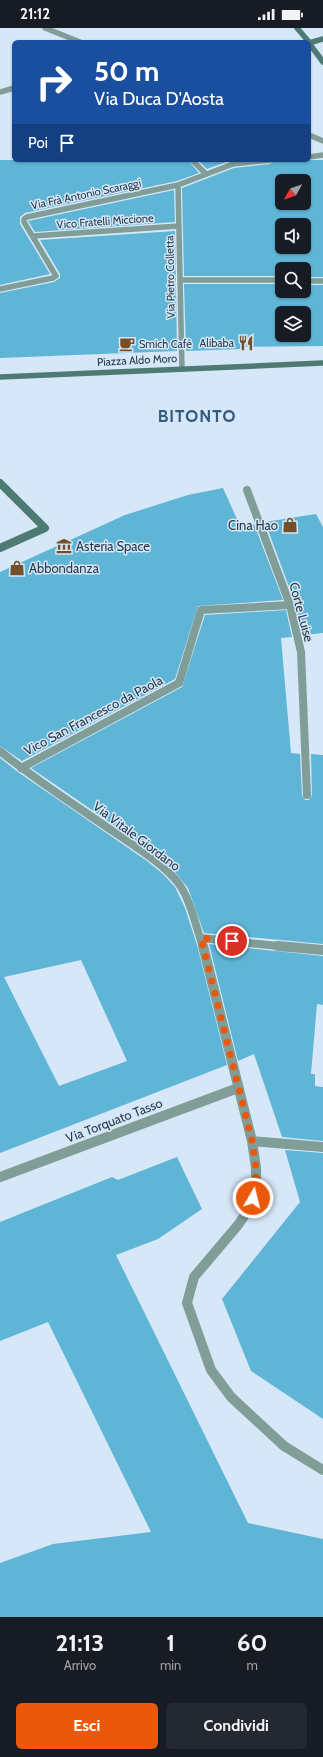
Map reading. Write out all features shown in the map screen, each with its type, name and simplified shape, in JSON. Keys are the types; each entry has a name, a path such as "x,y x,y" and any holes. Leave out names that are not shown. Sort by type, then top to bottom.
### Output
{"street":[{"path":"45,28 75,40"},
{"path":"297,28 307,40"},
{"path":"311,42 323,39"},
{"path":"311,46 323,62"},
{"path":"0,92 12,89"},
{"path":"311,136 323,141"},
{"path":"311,157 323,155"},
{"path":"194,162 206,174"},
{"path":"178,185 233,164 252,162"},
{"name":"Via Pietro Colletta","path":"178,185 182,369"},
{"name":"Via Frà Antonio Scaraggi","path":"0,289 53,278 56,276 24,222 24,219 178,185"},
{"name":"Vico Fratelli Miccione","path":"33,236 179,226"},
{"path":"180,280 275,280"},
{"path":"311,280 323,281"},
{"name":"Piazza Aldo Moro","path":"0,377 323,363"},
{"path":"0,483 45,528 0,548"},
{"name":"Corte Luise","path":"247,490 290,605 300,652 307,795"},
{"name":"Vico San Francesco da Paola","path":"21,768 179,683 202,610 290,605"},
{"name":"Via Vitale Giordano","path":"0,751 21,768 130,843 164,869 179,884 187,900 201,938 252,1141 256,1168 256,1190 251,1206 238,1225 194,1277 189,1291 188,1303 198,1339 211,1370 230,1397 284,1446 323,1470"},
{"path":"201,938 323,950"},
{"name":"Via Torquato Tasso","path":"0,1177 238,1088"},
{"path":"252,1141 323,1147"}],"building":[{"path":"0,160 12,160 12,162 190,162 199,173 177,181 25,213 20,217 20,224 50,274 0,285"},
{"path":"311,160 323,160 323,277 311,277 311,262 275,262 275,276 184,276 182,188 234,168 270,164 272,162 311,162"},
{"path":"200,162 226,162 207,169"},
{"path":"174,190 175,222 35,232 28,221"},
{"path":"175,231 177,351 0,358 0,293 54,282 60,278 60,274 40,240"},
{"path":"184,284 275,284 275,298 311,298 311,285 323,285 323,346 242,347 242,349 186,351"},
{"path":"223,488 240,526 254,524 283,600 198,606 175,679 22,761 0,746 0,572 125,515 188,495"},
{"path":"316,514 323,527 323,633 303,635 295,603 265,522"},
{"path":"286,610 292,637 281,638 291,753 300,754 302,795 305,800 309,800 312,795 311,754 323,755 323,944 204,933 188,888 170,866 144,846 31,768 182,687 205,615"},
{"path":"0,758 147,861 163,874 175,887 185,908 197,945 227,1065 0,1153","holes":["81,960 127,1061 59,1086 4,977"]},
{"path":"209,944 323,956 323,1005 317,1004 311,1074 315,1074 315,1086 323,1087 323,1141 282,1137 254,1054 238,1061"},
{"path":"285,1150 323,1153 323,1419 251,1371 222,1299 300,1202"},
{"path":"177,1157 202,1209 158,1239 116,1255 248,1523 323,1539 323,1617 0,1617 0,1563 53,1544 151,1532 48,1322 0,1341 0,1222 112,1177 118,1180"}],"place":[{"name":"Alibaba","path":"246,343"},
{"name":"Smich Cafè","path":"127,344"},
{"name":"Cina Hao","path":"290,525"},
{"name":"Asteria Space","path":"64,546"},
{"name":"Abbondanza","path":"17,568"}],"district":[{"name":"BITONTO","path":"197,416"}],"route":[{"path":"232,941 201,938 252,1141 256,1168 256,1190 253,1198"}]}
